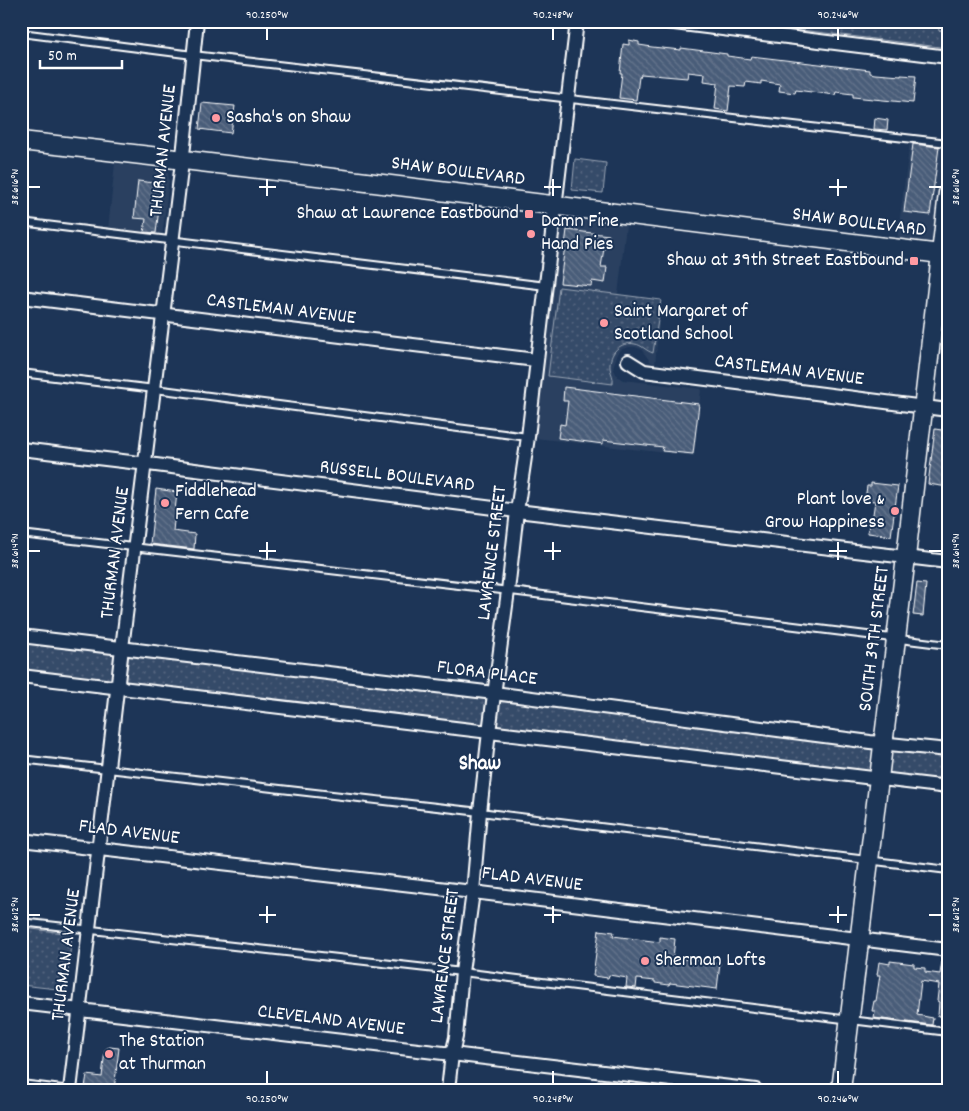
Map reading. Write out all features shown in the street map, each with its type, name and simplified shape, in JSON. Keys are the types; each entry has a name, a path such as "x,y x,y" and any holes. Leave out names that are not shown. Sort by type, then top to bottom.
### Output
{"street":[{"name":"THURMAN AVENUE","path":"70,1090 122,648 173,241 197,21"},
{"name":"LAWRENCE STREET","path":"448,1090 473,892 489,732 528,437 577,21"},
{"path":"658,21 948,57"},
{"name":"SHAW BOULEVARD","path":"21,141 555,205 944,255"},
{"name":"SOUTH 39TH STREET","path":"841,1090 906,557 922,407 944,255 948,193"},
{"name":"CASTLEMAN AVENUE","path":"21,297 536,360"},
{"name":"CASTLEMAN AVENUE","path":"628,361 644,371 948,410"},
{"name":"RUSSELL BOULEVARD","path":"21,449 517,511 948,562"},
{"name":"FLORA PLACE","path":"21,636 948,750"},
{"path":"21,676 948,787"},
{"name":"FLAD AVENUE","path":"21,840 473,892 948,950"},
{"name":"CLEVELAND AVENUE","path":"21,1003 756,1090"}],"lane":[{"path":"21,33 193,55 948,143"},
{"path":"21,222 546,286"},
{"path":"21,373 155,388 528,437"},
{"path":"21,534 948,645"},
{"path":"21,758 948,870"},
{"path":"21,922 462,972 948,1032"},
{"path":"21,1084 70,1090"}],"shaded area":[{"path":"727,21 948,21 938,30 948,32 948,48"},
{"path":"910,142 944,146 933,241 930,243 897,240"},
{"path":"575,159 606,163 603,193 572,190"},
{"path":"115,163 165,170 168,173 169,180 162,237 108,230"},
{"name":"Saint Margaret of Scotland School","path":"564,219 626,225 618,295 661,300 655,365 641,349 629,347 622,349 618,353 613,367 618,377 623,380 701,389 694,456 535,438 560,225"},
{"path":"559,287 661,300 653,353 635,344 625,344 616,349 610,363 613,384 548,376"},
{"path":"21,636 948,750 948,787 21,676"},
{"path":"24,928 72,934 66,990 21,985 21,952"}],"building":[{"path":"629,40 639,42 639,45 652,47 681,50 681,48 750,59 751,56 870,70 870,73 876,74 916,76 913,103 853,97 853,94 836,92 835,95 796,90 795,93 779,91 780,84 761,81 761,84 746,82 745,87 731,86 728,111 715,109 718,83 704,81 705,74 688,72 687,78 641,74 636,100 619,98 623,44 629,45"},
{"path":"202,103 235,106 231,133 199,129"},
{"path":"875,118 888,120 887,130 874,129"},
{"path":"913,144 939,147 930,215 904,212"},
{"path":"138,181 162,184 156,233 144,232 146,219 134,218"},
{"path":"567,230 609,235 608,248 604,248 601,267 607,267 605,283 592,281 591,286 560,283"},
{"path":"564,387 699,404 693,454 662,451 663,447 603,440 603,444 558,438 560,424 565,425 568,401 563,401"},
{"path":"935,429 948,431 948,487 928,484"},
{"path":"871,483 898,486 891,536 868,533 869,520 872,521 875,501 865,500 867,486 871,486"},
{"path":"156,489 177,492 173,531 195,534 194,549 150,544"},
{"path":"917,583 926,584 923,616 913,615"},
{"name":"Sherman Lofts","path":"599,930 614,932 613,936 660,942 660,937 675,939 673,958 720,963 717,989 670,983 669,985 637,979 636,988 626,987 627,978 609,975 608,978 593,976"},
{"path":"890,961 914,964 914,967 925,968 925,972 940,974 942,961 948,962 948,1017 938,1016 939,984 921,981 917,1015 933,1018 932,1025 874,1018 875,1011 872,1011 874,1001 876,1001 880,975 877,975 879,962 890,964"},
{"path":"110,1047 119,1048 114,1090 85,1087 87,1075 102,1077 105,1050"}],"place":[{"name":"Sasha's on Shaw","path":"216,118"},
{"name":"Shaw at Lawrence Eastbound","path":"529,214"},
{"name":"Damn Fine Hand Pies","path":"531,234"},
{"name":"Shaw at 39th Street Eastbound","path":"914,261"},
{"name":"Saint Margaret of Scotland School","path":"604,323"},
{"name":"Fiddlehead Fern Cafe","path":"165,503"},
{"name":"Plant love & Grow Happiness","path":"895,511"},
{"name":"Sherman Lofts","path":"645,961"},
{"name":"The Station at Thurman","path":"109,1054"}],"district":[{"name":"Shaw","path":"480,765"}]}
